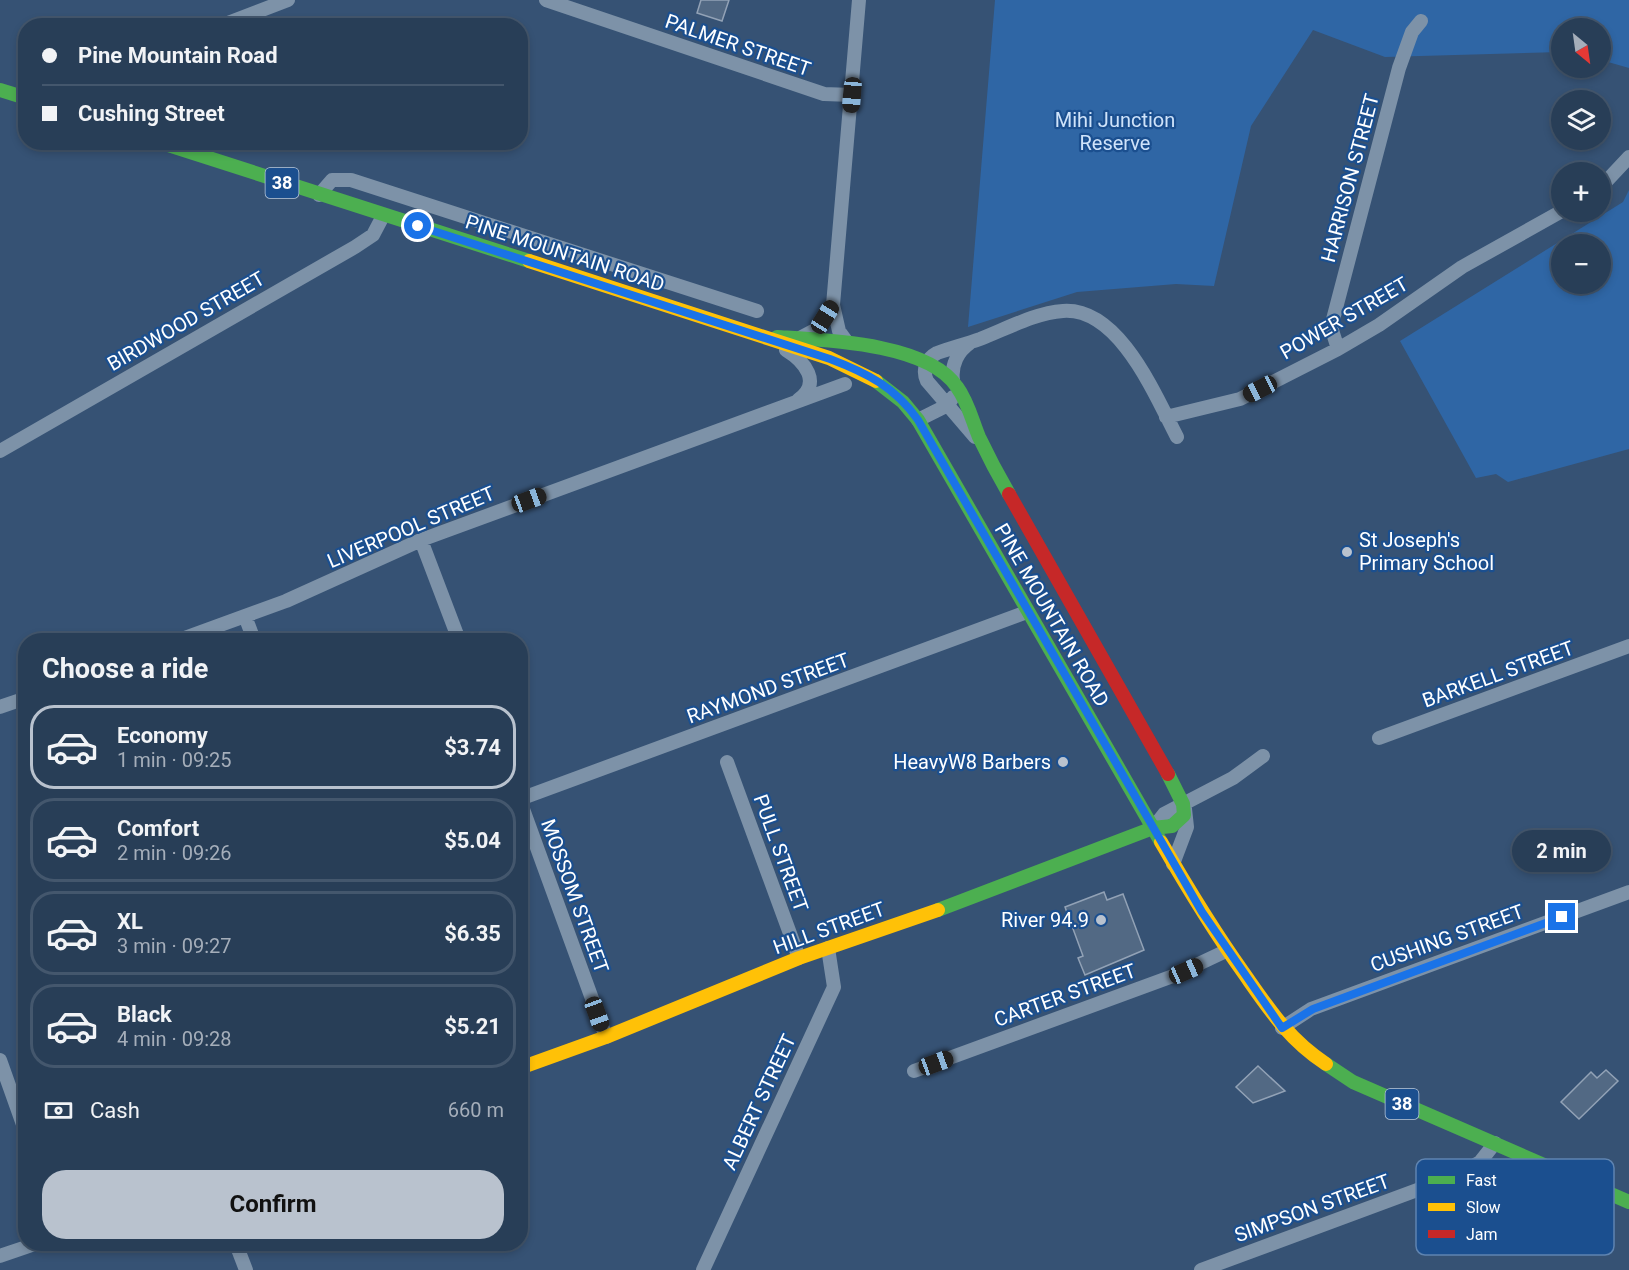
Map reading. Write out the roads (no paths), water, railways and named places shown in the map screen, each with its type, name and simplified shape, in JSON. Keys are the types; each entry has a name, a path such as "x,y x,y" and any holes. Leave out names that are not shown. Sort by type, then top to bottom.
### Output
{"main road":[{"path":"0,90 18,96"},
{"name":"PINE MOUNTAIN ROAD","path":"183,150 765,337 870,375 894,391 918,420 1173,864 1226,951 1282,1028 1316,1059 1353,1082 1532,1159"},
{"name":"PINE MOUNTAIN ROAD","path":"765,337 847,342 927,364 956,384 982,445 1184,805"},
{"path":"1153,828 1172,826 1184,815 1184,805"},
{"name":"HILL STREET","path":"528,1065 606,1038 799,958 1006,886 1153,828"}],"street":[{"path":"241,18 288,0"},
{"name":"PALMER STREET","path":"546,0 824,94 852,95"},
{"path":"847,342 839,331 833,305 859,0"},
{"name":"HARRISON STREET","path":"1338,349 1331,327 1335,308 1399,68 1412,32 1422,21"},
{"path":"1611,177 1629,157"},
{"name":"PINE MOUNTAIN ROAD","path":"319,195 332,180 351,180 757,311"},
{"name":"BIRDWOOD STREET","path":"0,451 362,243 373,235 383,216"},
{"name":"POWER STREET","path":"1166,417 1240,399 1338,349 1379,325 1462,267 1551,217"},
{"path":"800,338 816,329 833,305"},
{"path":"927,364 934,354 1051,313 1074,311 1092,316 1107,326 1124,345 1177,437"},
{"path":"765,337 799,358 808,369 810,379 807,390 794,402"},
{"path":"918,420 948,405 956,384 954,364 963,349 970,343"},
{"name":"PINE MOUNTAIN ROAD","path":"927,364 926,379 982,445"},
{"name":"LIVERPOOL STREET","path":"198,633 286,601 421,540 845,384"},
{"path":"421,540 456,633"},
{"name":"RAYMOND STREET","path":"528,797 1027,612"},
{"path":"245,616 251,633"},
{"name":"BARKELL STREET","path":"1379,738 1629,646"},
{"path":"0,707 18,701"},
{"path":"1173,864 1187,827 1184,805 1233,778 1263,756"},
{"name":"PULL STREET","path":"727,762 799,958"},
{"name":"MOSSOM STREET","path":"528,822 606,1038"},
{"name":"CUSHING STREET","path":"1282,1028 1313,1009 1629,892"},
{"name":"ALBERT STREET","path":"703,1270 834,987 828,948"},
{"name":"CARTER STREET","path":"914,1071 1173,976 1226,951"},
{"path":"0,1060 18,1111"},
{"name":"SIMPSON STREET","path":"1482,1159 1495,1143"},
{"name":"SIMPSON STREET","path":"1201,1270 1416,1190"},
{"path":"0,1256 18,1250"},
{"path":"239,1251 246,1270"}],"place":[{"name":"St Joseph's Primary School","path":"1347,552"},
{"name":"HeavyW8 Barbers","path":"1063,762"},
{"name":"River 94.9","path":"1101,920"}],"park label":[{"name":"Mihi Junction Reserve","path":"1115,132"}]}
